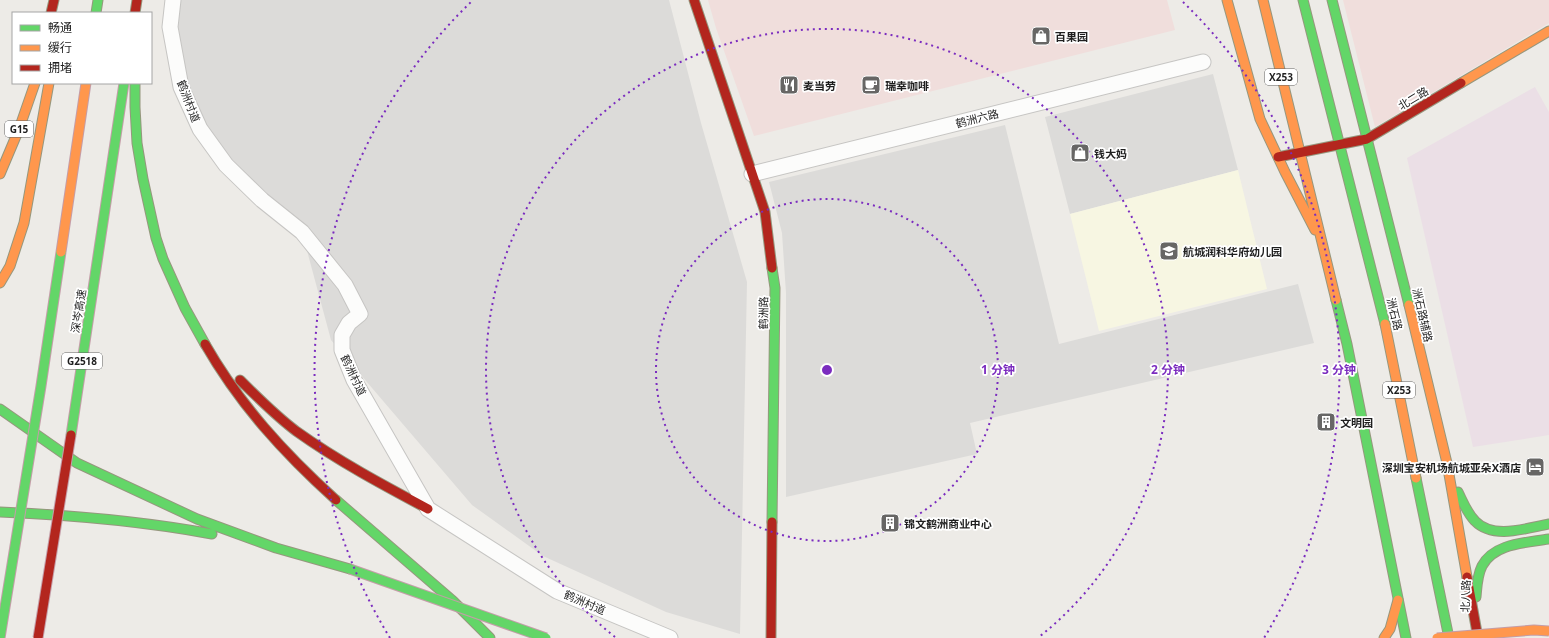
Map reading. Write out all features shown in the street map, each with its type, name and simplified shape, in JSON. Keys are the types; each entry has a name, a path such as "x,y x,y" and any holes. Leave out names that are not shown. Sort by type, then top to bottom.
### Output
{"main road":[{"path":"51,12 54,0"},
{"path":"96,12 98,0"},
{"path":"135,12 137,0"},
{"path":"141,12 142,0"},
{"name":"鹤洲路","path":"694,0 765,212 775,288 772,638"},
{"path":"1227,0 1260,119 1278,158 1323,246"},
{"name":"X253","path":"1263,0 1347,344 1406,638"},
{"name":"洲石路","path":"1303,0 1388,338 1449,638"},
{"name":"洲石路辅路","path":"1332,0 1446,463 1477,635"},
{"name":"北二路","path":"1278,158 1367,138 1549,31"},
{"name":"G15","path":"0,174 19,129 35,84"},
{"path":"0,283 10,266 24,223 49,84"},
{"name":"G2518","path":"0,638 40,394 86,84"},
{"name":"深岑高速","path":"38,638 76,404 124,84"},
{"path":"135,84 137,148 158,247 186,312 208,352 227,382 277,443 307,473 466,612 490,638"},
{"path":"186,312 234,372 266,406 296,431 329,453 428,509"},
{"path":"0,410 76,463 197,519 276,548"},
{"path":"1446,463 1462,502 1471,517 1479,526 1493,530 1514,530 1549,524"},
{"path":"0,512 52,513 118,520 210,534 276,548 350,569 546,638"},
{"name":"北八路","path":"1477,635 1476,585 1482,564 1493,553 1502,548 1549,539"},
{"path":"1384,638 1390,629 1398,600"},
{"path":"1437,638 1534,630 1549,631"}],"street":[{"name":"鹤洲村道","path":"173,0 170,27 181,87 200,129 226,165 262,200 302,232 345,285 360,314 349,323 342,336 342,350 354,380 428,509 557,591 670,638"},
{"name":"鹤洲六路","path":"752,174 1203,62"}],"shaded area":[{"path":"173,0 669,0 701,123 747,282 740,634 666,612 543,556 472,505 331,340 302,232 226,165 181,87"},
{"path":"708,0 1167,0 1175,30 754,136 716,28"},
{"path":"1343,0 1549,0 1549,23 1375,127"},
{"path":"1213,74 1238,170 1070,214 1045,117"},
{"path":"1535,87 1549,112 1549,435 1473,447 1407,158"},
{"path":"1005,125 1059,344 1298,284 1314,343 970,423 977,454 786,497 786,293 782,233 769,182"},
{"name":"航城润科华府幼儿园","path":"1238,170 1267,289 1099,331 1070,214"}],"traffic: fast":[{"path":"96,12 98,0"},
{"path":"1303,0 1385,324"},
{"path":"1332,0 1409,305"},
{"path":"71,435 124,84"},
{"path":"135,84 137,143 156,238 163,259 185,308 205,344"},
{"path":"0,638 61,252"},
{"path":"772,268 775,288 772,522"},
{"path":"1336,300 1347,344 1406,638"},
{"path":"0,409 77,463 197,519 276,548 350,569"},
{"path":"1416,478 1449,638"},
{"path":"1458,492 1472,518 1482,527 1491,530 1510,531 1549,524"},
{"path":"336,500 453,601 490,638"},
{"path":"0,512 106,519 186,529 212,534"},
{"path":"1476,597 1480,570 1487,558 1502,548 1511,545 1549,539"},
{"path":"350,569 546,638"}],"traffic: slow":[{"path":"1227,0 1260,119 1315,230"},
{"path":"1263,0 1336,300"},
{"path":"1461,83 1549,31"},
{"path":"0,174 19,129 35,84"},
{"path":"0,283 10,266 24,223 49,84"},
{"path":"61,252 86,84"},
{"path":"1409,305 1447,463 1467,577"},
{"path":"1385,324 1416,478"},
{"path":"1384,638 1390,629 1398,600"},
{"path":"1437,638 1534,630 1549,631"}],"traffic: jam":[{"path":"51,12 54,0"},
{"path":"135,12 137,0"},
{"path":"694,0 765,212 772,268"},
{"path":"1278,157 1367,139 1461,83"},
{"path":"205,344 233,388 248,408 281,446 336,500"},
{"path":"240,380 281,419 312,442 361,472 428,509"},
{"path":"38,638 71,435"},
{"path":"771,638 772,522"},
{"path":"1467,577 1478,638"}],"place":[{"name":"百果园","path":"1041,36"},
{"name":"麦当劳","path":"789,85"},
{"name":"瑞幸咖啡","path":"871,85"},
{"name":"钱大妈","path":"1080,153"},
{"name":"航城润科华府幼儿园","path":"1169,251"},
{"name":"文明园","path":"1326,422"},
{"name":"深圳宝安机场航城亚朵X酒店","path":"1535,467"},
{"name":"锦文鹤洲商业中心","path":"890,523"}]}
